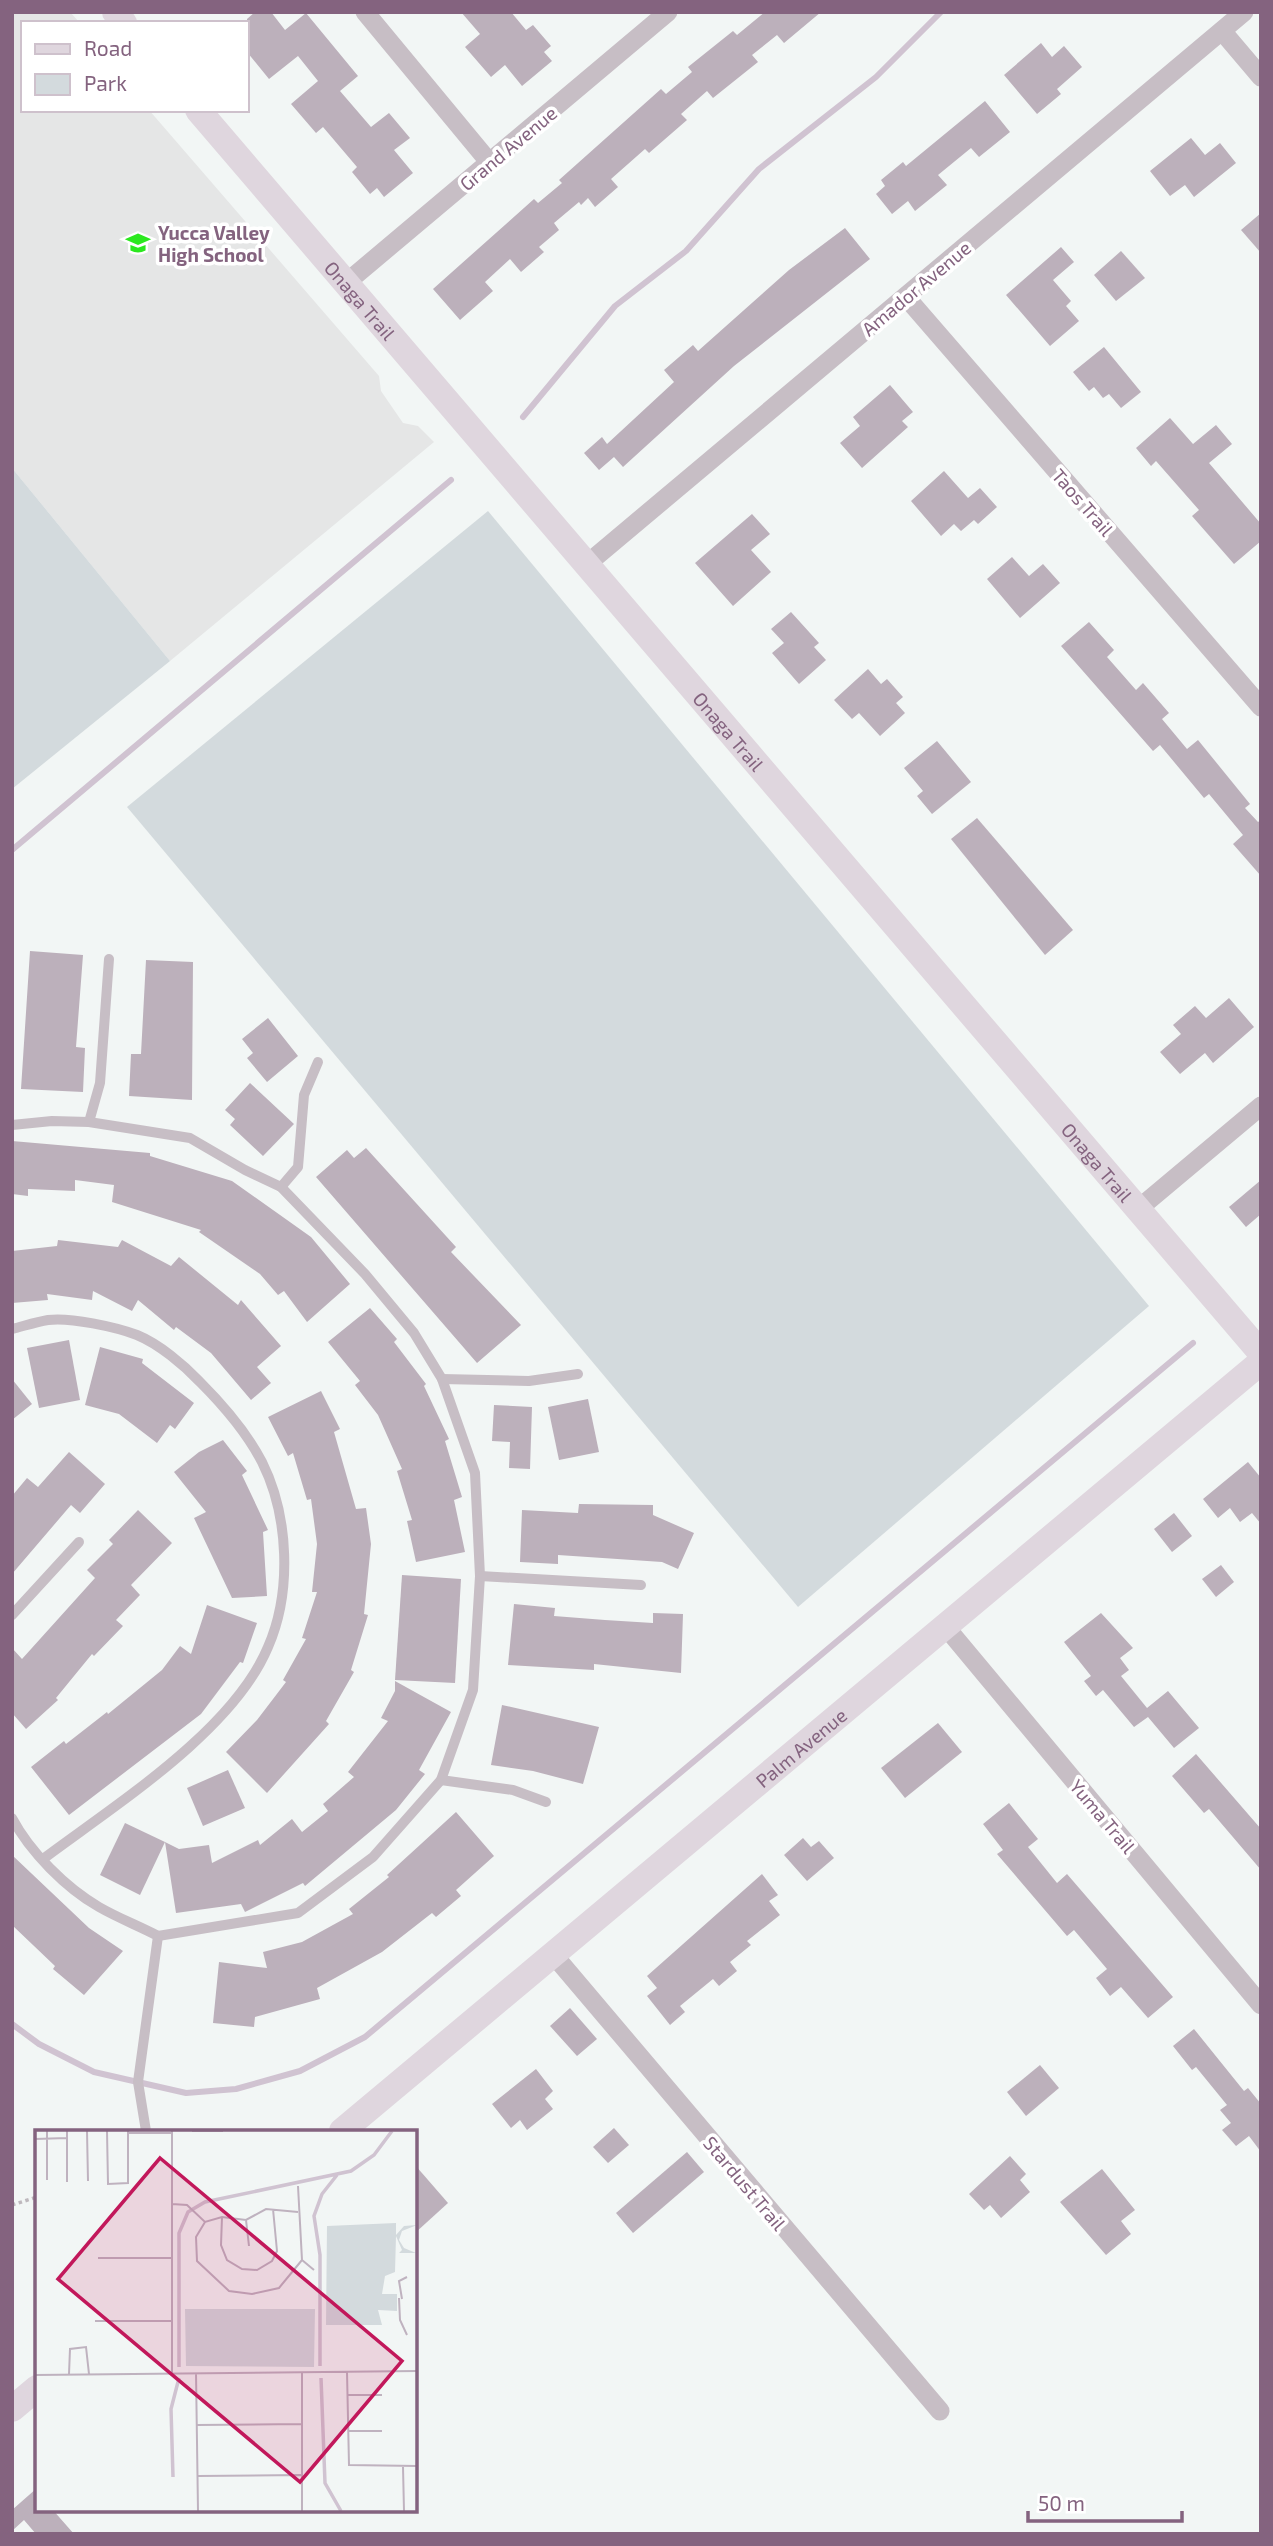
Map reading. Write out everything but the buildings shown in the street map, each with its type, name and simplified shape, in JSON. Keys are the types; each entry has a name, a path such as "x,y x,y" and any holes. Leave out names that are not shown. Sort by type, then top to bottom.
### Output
{"street":[{"path":"365,12 490,163"},
{"name":"Grand Avenue","path":"346,283 668,12"},
{"name":"Amador Avenue","path":"587,564 1244,12"},
{"path":"1222,31 1261,76"},
{"name":"Onaga Trail","path":"200,112 1261,1353"},
{"name":"Taos Trail","path":"905,297 1261,707"},
{"path":"1137,1210 1261,1106"},
{"name":"Palm Avenue","path":"343,2130 1261,1362"},
{"name":"Yuma Trail","path":"945,1626 1261,2006"},
{"name":"Stardust Trail","path":"552,1953 940,2411"},
{"path":"12,2409 35,2390"}],"lane":[{"path":"89,1122 100,1083 109,959"},
{"path":"281,1187 298,1167 304,1095 318,1062"},
{"path":"12,1125 52,1121 89,1122 190,1138 245,1171 281,1187 365,1274 414,1333 443,1379 475,1473 480,1576 473,1690 441,1780 373,1857 298,1913 158,1936 99,1907 73,1889 43,1859 12,1818"},
{"path":"12,1329 51,1319 89,1324 138,1336 186,1368 222,1405 262,1462 279,1514 283,1550 282,1608 268,1649 249,1682 221,1717 145,1782 43,1859"},
{"path":"443,1379 529,1381 578,1374"},
{"path":"12,1615 79,1542"},
{"path":"480,1576 641,1585"},
{"path":"441,1780 513,1790 545,1802"},
{"path":"146,2130 138,2082 158,1936"}],"path":[{"path":"12,2205 35,2198"}],"shaded area":[{"name":"Yucca Valley High School","path":"12,12 70,12 78,21 21,21 21,112 151,112 379,376 381,391 403,423 418,426 434,442 170,661 12,468"}],"green space":[{"path":"12,468 170,661 12,789"},
{"path":"488,511 1149,1306 798,1607 127,807"}],"waterway":[{"path":"523,417 615,306 686,251 759,169 876,77 941,12"},
{"path":"12,850 451,480"},
{"path":"12,2024 39,2044 94,2072 186,2093 236,2089 300,2071 365,2037 1193,1343"}],"place":[{"name":"Yucca Valley High School","path":"138,243"}]}
